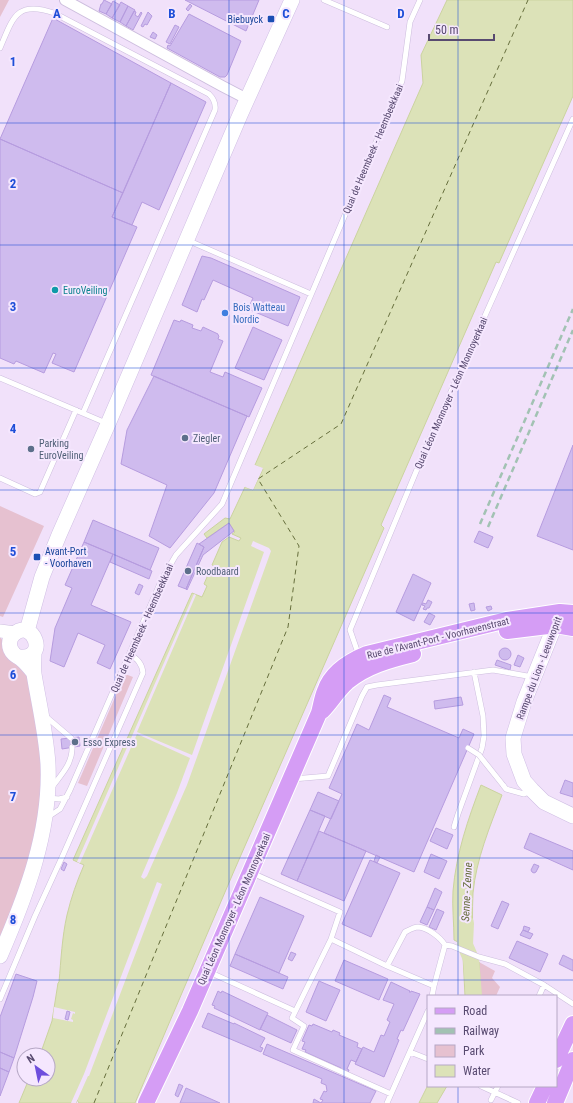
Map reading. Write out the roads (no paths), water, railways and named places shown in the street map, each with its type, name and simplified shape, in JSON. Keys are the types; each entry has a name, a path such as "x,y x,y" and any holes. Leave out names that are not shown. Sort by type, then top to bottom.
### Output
{"main road":[{"path":"34,673 19,657 12,652 10,634 42,577 247,99 292,0"},
{"name":"Rue de l'Avant-Port - Voorhavenstraat","path":"319,713 325,689 343,666 361,664 507,620 568,617"},
{"name":"Rampe du Lion - Leeuwoprit","path":"568,617 534,677 524,702 513,738 514,754 524,781 544,802 573,816"},
{"path":"0,956 32,873 44,819 47,795 48,762 42,713 34,673 34,652 37,642 32,633 10,634"},
{"path":"19,657 25,658 34,652"},
{"name":"Quai Léon Monnoyer - Léon Monnoyerkaai","path":"146,1103 190,1011 319,713"},
{"path":"0,942 19,909"},
{"path":"557,1058 573,1024"},
{"path":"555,1103 573,1060"},
{"path":"537,1103 545,1087"}],"street":[{"path":"71,1 247,99"}],"lane":[{"path":"324,0 387,27"},
{"name":"Quai de Heembeek - Heembeekkaai","path":"44,819 58,812 67,797 162,579 171,562 222,504 402,81 410,22 420,0"},
{"path":"0,48 13,18 19,12 27,8 44,9 209,94 216,106 83,413"},
{"name":"Quai Léon Monnoyer - Léon Monnoyerkaai","path":"361,664 350,630 428,443 573,119"},
{"path":"187,240 311,294"},
{"path":"0,378 108,424"},
{"path":"0,478 35,494 40,492 76,410"},
{"path":"0,999 35,916 143,673 142,666 136,658 130,654"},
{"path":"291,779 328,776 367,687 493,670 534,677"},
{"path":"454,827 482,748 484,736 483,716 474,672"},
{"path":"42,713 52,720 71,738"},
{"path":"67,797 60,800 47,795 69,762 72,754 72,747"},
{"path":"468,748 479,755 506,789 524,794 532,790"},
{"path":"250,872 340,912 331,939 292,1018 304,1026 293,1050 391,1094"},
{"path":"387,966 405,932 416,927 426,929 441,939 445,945 505,964 544,985 573,1004"},
{"path":"331,939 387,966 434,986"},
{"path":"432,995 445,945"},
{"path":"207,971 296,1011"},
{"path":"539,995 544,985"},
{"path":"386,1103 427,1013"},
{"path":"410,1052 427,1060"},
{"path":"484,1087 518,1103"},
{"path":"491,1100 498,1087"}],"water":[{"path":"447,0 573,0 573,96 499,263 496,262 381,525 384,528 234,871 135,1103 79,1103 77,1100 76,1103 19,1103 26,1087 56,1087 56,1047 43,1047 52,1021 59,982 65,923 70,902 84,865 73,860 192,593 202,597 207,586 204,584 211,568 224,574 226,570 212,565 222,542 229,537 239,541 241,538 232,534 235,532 229,523 207,538 204,534 225,518 230,519 245,487 253,490 263,469 255,465 423,83 421,55"},
{"path":"481,785 502,795 484,843 477,868 473,893 472,949 454,940 453,891 463,837"},
{"path":"463,956 479,962 481,995 465,995"},
{"path":"427,1087 446,1087 437,1103 419,1103"}],"waterway":[{"name":"Senne - Zenne","path":"466,923 465,945 471,959 474,995"}],"railway":[{"path":"480,524 573,309"},
{"path":"488,527 573,330"}],"place":[{"name":"Biebuyck","path":"271,19"},
{"name":"EuroVeiling","path":"55,290"},
{"name":"Bois Watteau Nordic","path":"225,313"},
{"name":"Ziegler","path":"185,438"},
{"name":"Parking EuroVeiling","path":"31,449"},
{"name":"Avant-Port - Voorhaven","path":"37,557"},
{"name":"Roodbaard","path":"188,571"},
{"name":"Esso Express","path":"75,742"}]}
